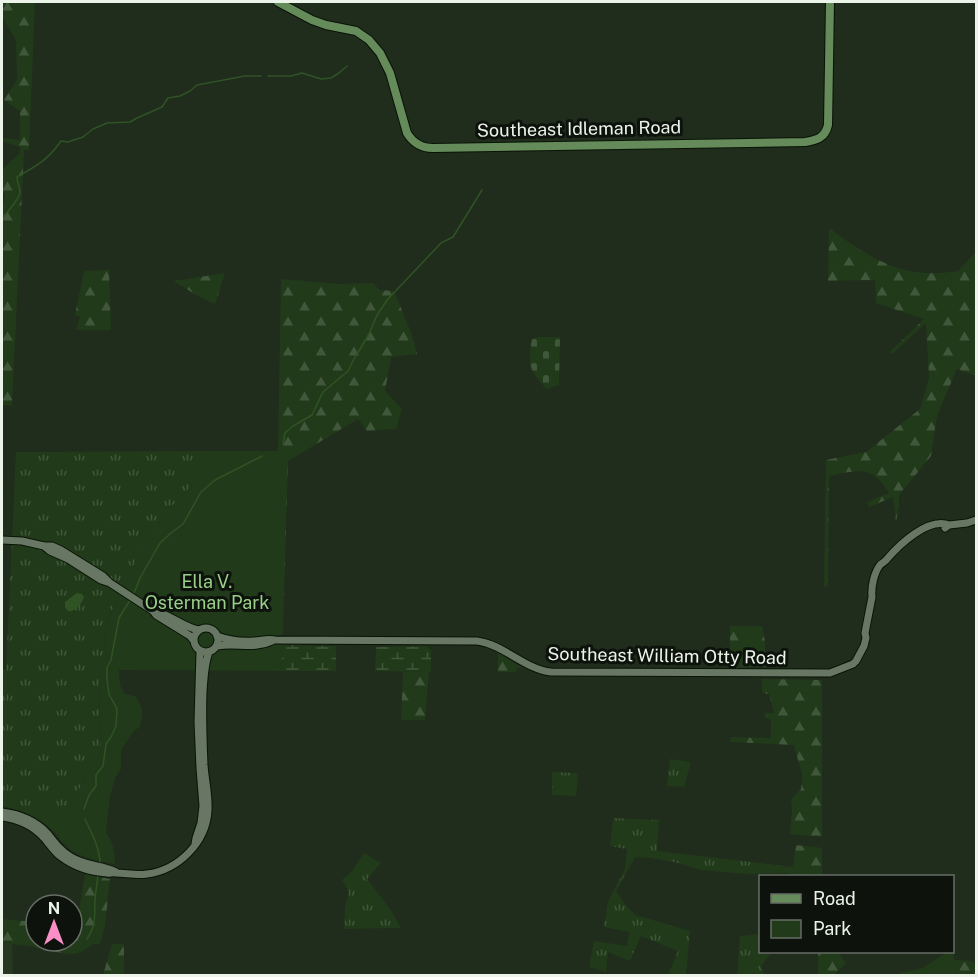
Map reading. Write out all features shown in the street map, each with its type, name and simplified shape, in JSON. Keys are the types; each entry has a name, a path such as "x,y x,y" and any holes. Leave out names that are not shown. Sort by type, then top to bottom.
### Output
{"main road":[{"name":"Southeast Idleman Road","path":"278,2 312,20 356,31 369,40 380,53 391,77 407,133 415,143 428,148 816,140 826,133 828,125 830,2"}],"street":[{"name":"Southeast William Otty Road","path":"967,524 976,520"},
{"name":"Southeast William Otty Road","path":"217,636 245,641 269,639 477,641 500,648 535,668 559,673 823,674 835,672 853,664 862,651 872,597 886,561 897,547 914,535 946,528 949,525 976,525"},
{"path":"2,540 52,546 69,554 190,636 200,651 198,722 203,806 195,844"},
{"path":"2,817 17,820 31,827 60,856 73,864 108,873 141,875 164,870 185,856 200,840 207,821 208,807 203,704 205,673 209,652 217,646 218,640 211,629 189,628 160,612 153,611"},
{"path":"193,640 199,630"},
{"name":"Southeast William Otty Road","path":"217,646 254,646 275,640"},
{"path":"200,651 209,652"},
{"path":"2,812 19,816 35,824 64,852 88,867"}],"shaded area":[{"path":"77,593 84,597 80,605 68,611 65,602"},
{"path":"2,944 12,944 13,975 2,976"}],"green space":[{"path":"2,2 35,2 29,150 24,150 12,406 2,405 2,208 5,196 2,188 2,170 20,153 20,147 2,141 2,138 20,140 20,111 4,100 17,80 16,40 2,17"},
{"path":"829,228 874,258 911,271 933,273 958,271 976,252 976,376 957,369 937,416 931,456 899,495 896,522 893,497 869,507 867,502 889,493 877,478 857,471 829,476 828,586 824,587 826,460 866,452 920,409 929,378 926,323 892,354 890,352 924,319 876,303 875,280 828,281"},
{"path":"109,270 111,330 76,330 80,317 75,315 84,271"},
{"path":"225,273 215,304 174,281"},
{"path":"281,279 339,284 373,283 380,290 394,291 412,335 417,354 391,357 385,391 402,409 396,429 367,431 358,419 288,461 283,634 135,582 141,550 170,508 187,491 215,451 278,451"},
{"path":"560,337 559,385 547,389 536,377 531,367 532,339"},
{"path":"215,451 187,491 170,508 141,550 111,612 104,647 110,670 99,670 101,752 69,806 2,806 2,670 6,670 16,452"},
{"name":"Ella V. Osterman Park","path":"215,451 288,451 281,671 119,670 120,685 125,694 135,696 138,700 142,718 140,727 134,731 121,750 121,769 115,778 110,797 106,832 113,847 115,864 86,858 69,848 37,818 2,806 69,806 101,752 99,670 110,670 104,647 111,612 141,550 170,508 187,491"},
{"path":"730,626 762,626 765,642 765,667 730,668"},
{"path":"282,645 336,646 336,671 281,671"},
{"path":"426,646 431,650 431,672 375,671 376,647"},
{"path":"498,653 522,668 517,668 516,672 498,672"},
{"path":"403,672 429,672 425,720 401,720"},
{"path":"762,679 822,680 822,837 790,834 791,799 801,789 802,775 794,745 730,742 731,737 771,738 771,719 765,718 765,713 774,713 769,694 762,693"},
{"path":"670,759 691,762 684,787 667,786"},
{"path":"552,772 577,773 576,796 552,795"},
{"path":"613,818 659,820 657,851 793,867 803,870 808,875 747,874 701,870 674,862 635,857 616,891 636,915 690,931 686,975 668,975 678,951 641,936 630,961 608,952 606,972 589,967 594,941 627,946 629,932 604,927 608,901 625,869 627,849 610,846"},
{"path":"796,845 822,848 822,875 808,875 803,870 793,867"},
{"path":"364,853 381,863 367,879 401,928 344,929 345,907 349,892 342,880 352,871"},
{"path":"85,874 110,879 105,926 100,944 93,944 84,950 84,893 82,893"},
{"path":"2,919 24,921 24,945 2,944"},
{"path":"759,934 759,953 771,953 761,966 765,975 737,975 740,936"},
{"path":"112,944 124,944 124,975 103,975"},
{"path":"818,953 839,953 846,963 834,975 818,975"},
{"path":"945,953 954,953 954,975 892,975 922,968"},
{"path":"954,960 972,961 976,966 976,975 954,975"}],"waterway":[{"path":"268,76 291,76 302,73 321,79 331,78 347,66"},
{"path":"2,219 19,195 17,177 46,158 61,141 68,142 83,137 93,129 107,123 130,122 162,107 168,98 180,96 197,85 245,76 261,76"},
{"path":"283,444 285,433 312,415 323,392 348,371 377,315 388,299 441,243 453,237 482,190"},
{"path":"134,593 160,543 183,524 201,492 215,480 262,456"},
{"path":"84,809 89,795 96,786 96,775 103,766 106,744 116,726 117,709 109,694 107,668 111,660 119,618 130,600"},
{"path":"85,819 97,846 100,863"},
{"path":"87,939 94,924 98,874"}]}
